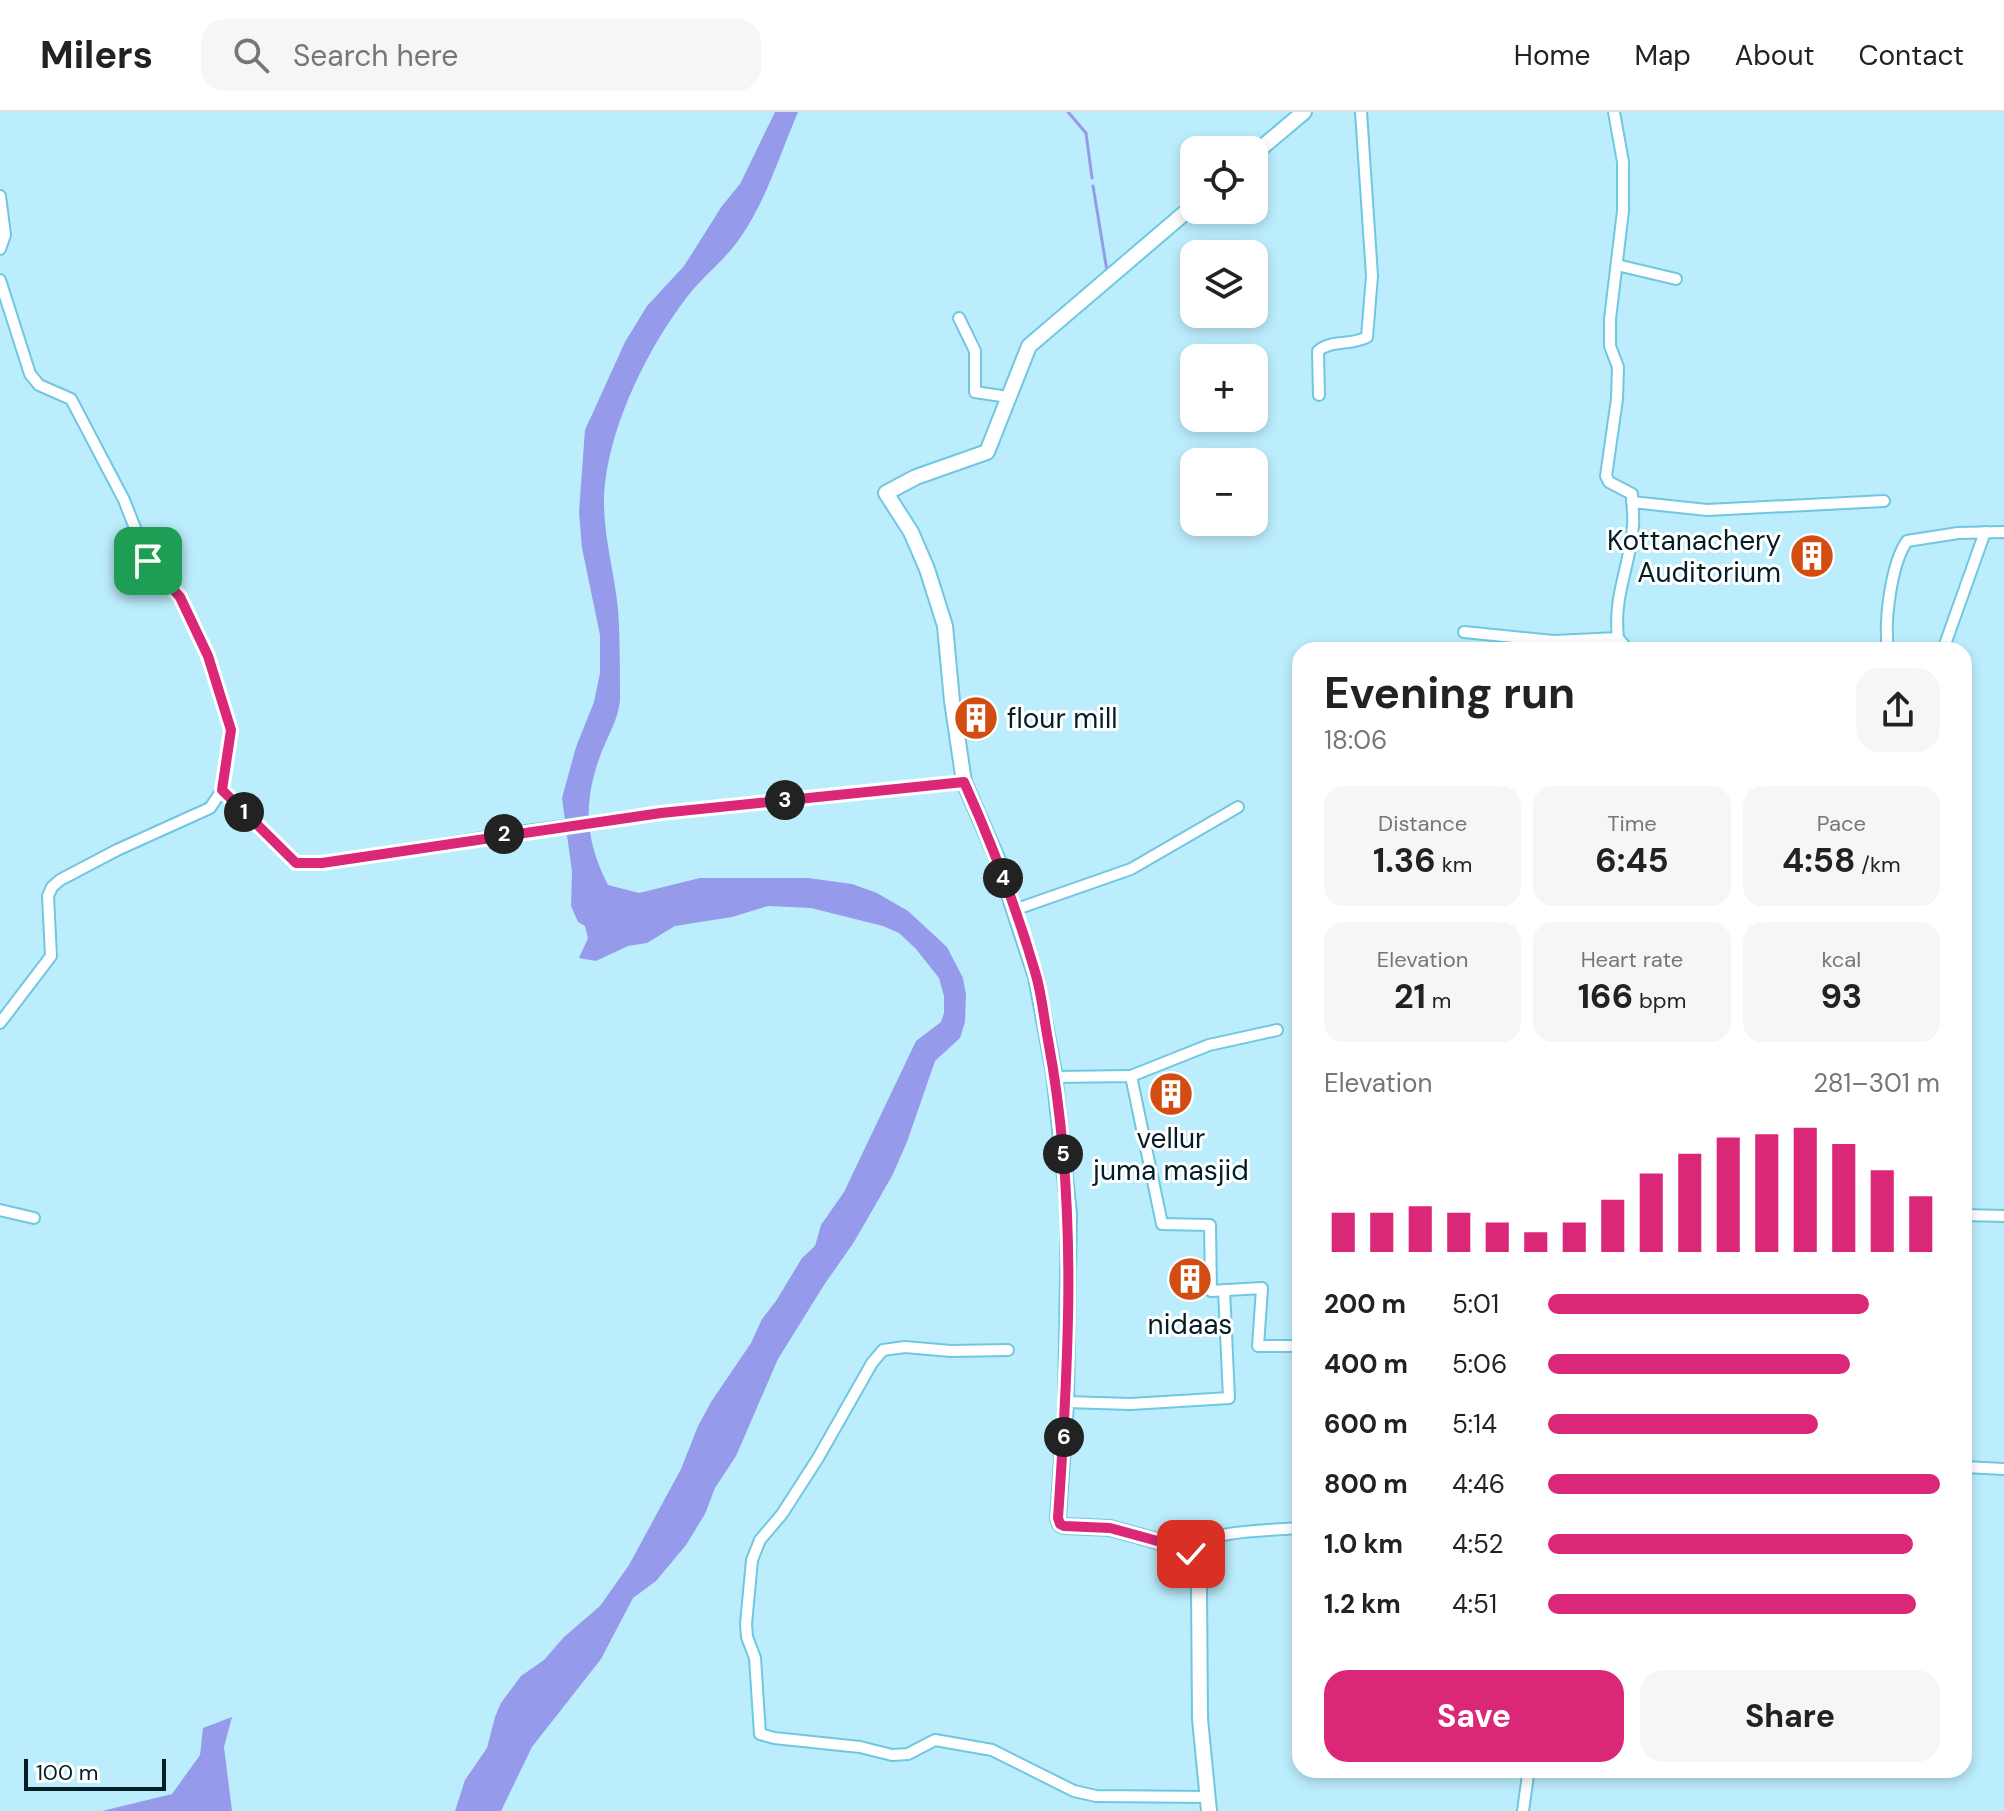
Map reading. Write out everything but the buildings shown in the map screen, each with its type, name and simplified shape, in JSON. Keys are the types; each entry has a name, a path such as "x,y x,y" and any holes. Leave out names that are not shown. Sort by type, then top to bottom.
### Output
{"main road":[{"path":"1268,142 1304,112"},
{"path":"1180,217 1029,346 987,452 916,477 886,493 911,532 927,569 945,626 964,782 997,858 1036,977 1055,1077 1069,1214 1066,1402 1058,1518 1060,1524 1075,1528 1110,1528 1183,1548 1191,1554 1199,1588 1200,1719 1209,1804"}],"street":[{"path":"1319,395 1318,351 1326,344 1358,342 1367,337 1372,276 1361,112"},
{"path":"1614,112 1623,162 1623,211 1610,319 1610,346 1618,367 1617,399 1606,476 1609,482 1632,494 1633,525 1615,616 1621,642"},
{"path":"0,196 5,235 0,249"},
{"path":"1617,265 1676,279"},
{"path":"0,280 30,374 39,385 71,399 124,500 148,561 180,597 208,656 231,730 222,790 210,808 117,850 52,887 48,896 51,956 0,1023"},
{"path":"959,318 975,351 975,392 1008,397"},
{"path":"1632,502 1707,510 1884,501"},
{"path":"1946,642 1985,532"},
{"path":"1888,642 1898,554 1907,541 1958,533 2004,532"},
{"path":"1464,632 1554,641 1618,638"},
{"path":"222,790 296,863 337,861 661,813 964,782"},
{"path":"1014,910 1131,869 1238,807"},
{"path":"1055,1077 1131,1076 1209,1045 1277,1030"},
{"path":"1131,1076 1162,1224 1210,1225 1211,1291 1262,1288 1258,1346 1292,1346"},
{"path":"0,1210 34,1218"},
{"path":"1972,1215 2004,1216"},
{"path":"1066,1402 1131,1404 1229,1398 1224,1290"},
{"path":"1008,1350 951,1351 905,1347 883,1350 872,1363 818,1458 782,1514 760,1540 752,1560 746,1624 755,1658 760,1734 860,1747 892,1755 908,1754 935,1740 992,1750 1074,1791 1096,1796 1209,1804"},
{"path":"1972,1467 2004,1469"},
{"path":"1183,1548 1202,1539 1241,1532 1292,1529"},
{"path":"1523,1811 1528,1778"}],"water":[{"path":"775,112 798,112 765,193 740,238 687,297 646,361 624,409 609,459 604,515 618,609 620,700 596,769 589,803 594,851 608,885 639,893 700,878 808,878 852,884 877,893 908,911 947,947 963,978 965,1022 960,1038 935,1061 892,1176 854,1242 778,1359 736,1456 715,1488 705,1514 686,1545 656,1581 633,1598 601,1659 532,1747 501,1811 455,1811 465,1780 487,1748 501,1703 521,1676 544,1660 564,1637 600,1606 629,1565 681,1469 711,1402 802,1258 815,1246 821,1225 844,1192 916,1041 941,1022 944,1013 944,996 939,978 899,933 811,908 768,906 732,917 675,926 647,943 628,946 596,961 579,958 588,938 585,926 578,922 571,906 572,872 562,798 576,747 594,702 600,673 600,635 582,548 579,512 585,430 625,342 647,306 684,266 722,206 740,184"},
{"path":"232,1717 224,1747 232,1811 102,1811 172,1794 200,1755 203,1728"}],"waterway":[{"path":"1068,112 1086,133 1092,178"},
{"path":"1093,186 1107,271"}],"place":[{"name":"Kottanachery Auditorium","path":"1812,556"},
{"name":"flour mill","path":"976,718"},
{"name":"vellur juma masjid","path":"1171,1094"},
{"name":"nidaas","path":"1190,1279"}],"route":[{"path":"148,561 180,597 208,656 231,730 222,790 296,863 352,859 661,813 964,782 997,858 1036,977 1054,1073 1069,1214 1066,1402 1058,1518 1064,1526 1110,1528 1183,1548 1191,1554"}]}
